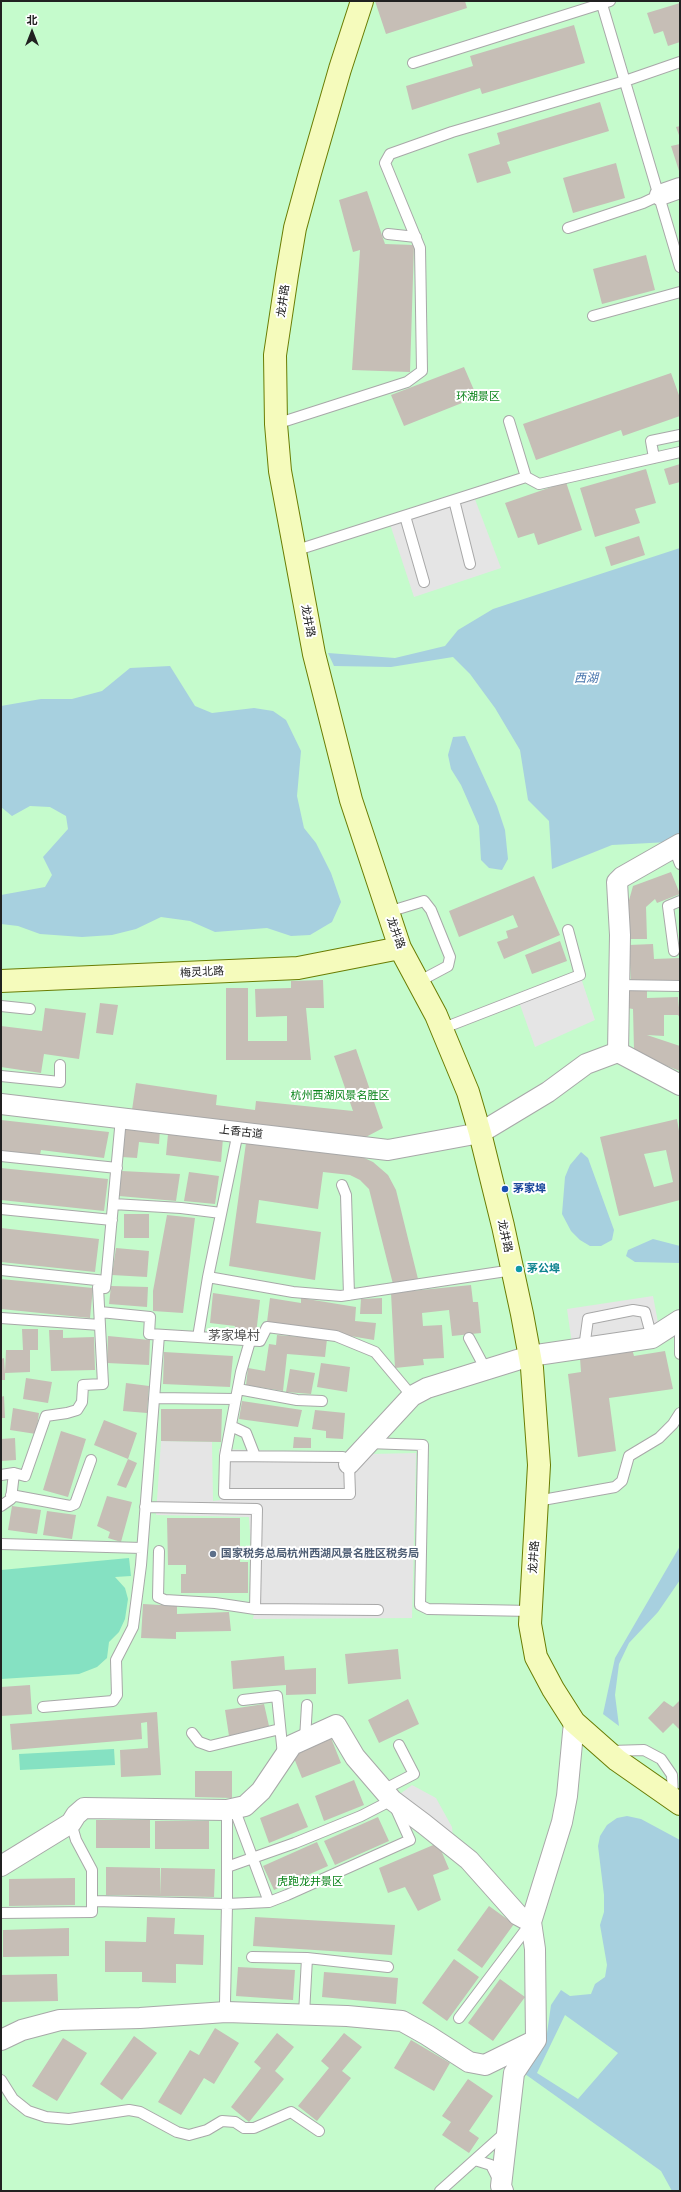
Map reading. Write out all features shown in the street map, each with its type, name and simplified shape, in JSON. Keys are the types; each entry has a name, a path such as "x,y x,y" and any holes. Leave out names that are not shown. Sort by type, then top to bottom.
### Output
{"street":[{"name":"龙井路","path":"362,1 338,76 295,228 275,355 276,424 280,471 314,654 349,792 400,948 441,1029 468,1092 480,1133 513,1270 530,1356 538,1465 530,1611 530,1624 536,1657 553,1690 574,1722 606,1751 677,1802"},
{"path":"660,195 680,188"},
{"path":"618,1052 620,935 617,882 622,877 678,852"},
{"name":"梅灵北路","path":"1,981 298,968 400,948"},
{"path":"480,1133 548,1092 586,1064 618,1052 680,1084"},
{"name":"上香古道","path":"1,1104 388,1150 480,1133"},
{"path":"349,1464 412,1396 428,1388 530,1356 652,1338 680,1320"},
{"path":"502,2189 514,2074 536,2040 535,1950 531,1922 563,1815 567,1796 574,1722"},
{"path":"1,1866 71,1823 76,1815 84,1808 231,1809 245,1806 262,1791 292,1745 336,1725 355,1757 388,1795 468,1860 518,1915 531,1922"},
{"path":"1,2040 22,2030 60,2020 140,2018 226,2012 347,2016 402,2021 469,2062 485,2065 536,2040"}],"lane":[{"path":"413,63 604,2 625,81 660,195 680,267"},
{"path":"276,424 407,382 422,371 420,248 385,163 390,154 452,132 625,81 680,62"},
{"path":"568,228 643,203 660,195"},
{"path":"388,234 416,237"},
{"path":"593,316 680,292"},
{"path":"509,422 526,478"},
{"path":"654,458 651,440 680,435"},
{"path":"294,550 526,478 539,484 680,452"},
{"path":"454,500 470,564"},
{"path":"405,516 424,582"},
{"path":"388,912 424,901 431,910 450,957 448,966 418,982"},
{"path":"674,951 676,927 668,906 680,901"},
{"path":"441,1029 580,975 568,930"},
{"path":"619,986 680,986"},
{"path":"1,1006 30,1009"},
{"path":"1,1076 60,1082 60,1065"},
{"path":"1,1475 14,1473 25,1476 46,1416 67,1414 77,1410 82,1402 83,1385 103,1384 98,1287 105,1288 106,1281 121,1118"},
{"path":"198,1337 208,1277 238,1132"},
{"path":"1,1156 117,1168"},
{"path":"342,1185 346,1195 349,1295"},
{"path":"114,1204 181,1208 221,1213"},
{"path":"1,1209 112,1220"},
{"path":"1,1270 106,1281"},
{"path":"208,1277 293,1292 341,1296 513,1270"},
{"path":"584,1348 588,1319 633,1310 645,1312 652,1338"},
{"path":"100,1312 150,1317 149,1334 260,1341 267,1327 336,1336 355,1342 375,1352 412,1396"},
{"path":"1,1318 100,1325"},
{"path":"43,1706 113,1702 117,1695 116,1660 133,1627 142,1548 159,1335"},
{"path":"680,1336 680,1354"},
{"path":"469,1338 486,1370"},
{"path":"225,1456 343,1457 349,1464 350,1494 224,1494 225,1456 237,1394 250,1341"},
{"path":"154,1398 237,1394 322,1401"},
{"path":"537,1501 615,1486 622,1481 624,1469 629,1456 659,1438 673,1424 680,1413"},
{"path":"231,1426 246,1433 255,1456"},
{"path":"368,1443 423,1445 420,1606 428,1609 530,1611"},
{"path":"11,1496 70,1506 75,1504 91,1460"},
{"path":"1,1506 11,1499 14,1473"},
{"path":"145,1507 257,1509 255,1609"},
{"path":"1,1544 142,1548"},
{"path":"159,1551 158,1596 165,1600 215,1603 255,1609 378,1610"},
{"path":"243,1700 277,1696 283,1758"},
{"path":"306,1739 307,1705"},
{"path":"192,1733 200,1742 210,1746 280,1729"},
{"path":"227,1867 332,1828 388,1795 414,1774 398,1745"},
{"path":"93,1901 227,1904 268,1902 288,1896 410,1840 388,1795"},
{"path":"231,1809 268,1902"},
{"path":"226,2012 227,1867 231,1809"},
{"path":"1,1913 92,1912 92,1870 76,1840 71,1823"},
{"path":"459,2018 531,1922"},
{"path":"252,1957 307,1958 388,1967"},
{"path":"304,2014 307,1958"},
{"path":"1,2080 13,2099 28,2111 46,2117 69,2119 128,2110 140,2112 177,2132 189,2134 207,2130 222,2121 236,2122 244,2128 254,2128 291,2112 305,2120 319,2131"},
{"path":"440,2191 508,2130"},
{"path":"475,2160 491,2165 502,2189"}],"green space":[{"name":"虎跑龙井景区","path":"1,1 680,1 680,2191 1,2191"},
{"path":"129,1558 131,1576 115,1577 125,1588 128,1599 125,1619 119,1632 109,1642 107,1658 97,1667 79,1674 1,1679 1,1570"},
{"path":"114,1749 115,1765 20,1770 19,1754"}],"shaded area":[{"path":"473,494 501,568 414,597 389,521"},
{"path":"580,975 595,1020 535,1047 518,999"},
{"path":"653,1296 660,1333 572,1344 567,1309"},
{"path":"161,1441 212,1442 213,1501 220,1500 219,1449 370,1454 416,1453 412,1618 253,1619 255,1609 249,1517 156,1515"},
{"path":"412,1785 436,1798 452,1827 454,1848 392,1800"}],"water":[{"name":"西湖","path":"680,548 680,838 669,842 612,845 552,869 549,821 528,800 520,750 495,708 470,674 453,657 391,667 334,666 328,653 395,658 445,646 458,630 493,609"},
{"path":"170,666 195,706 212,713 254,708 273,711 286,720 301,751 297,796 304,828 316,843 331,873 341,902 332,922 310,935 291,936 267,928 215,932 190,921 161,917 136,929 112,935 82,937 40,934 18,926 1,924 1,895 45,887 52,875 43,857 68,829 66,816 50,807 30,806 12,816 1,807 1,706 41,699 72,699 102,691 130,668"},
{"path":"465,736 497,806 505,830 508,859 502,870 489,868 481,860 479,826 461,785 451,769 448,755 453,737"},
{"path":"581,1152 588,1158 614,1230 612,1240 601,1246 590,1246 580,1240 571,1231 562,1214 565,1177 570,1165"},
{"path":"653,1239 680,1246 680,1263 635,1262 626,1256 628,1250"},
{"path":"680,1546 680,1580 658,1612 629,1643 619,1664 615,1695 619,1726 603,1714 615,1658"},
{"path":"627,1816 641,1819 680,1840 680,2191 672,2191 661,2171 525,2074 547,2033 551,2005 561,1990 570,1996 591,1994 595,1984 605,1977 607,1965 600,1925 604,1912 604,1895 598,1846 600,1836 607,1825 617,1818","holes":["565,2015 618,2053 578,2099 537,2073"]}],"building":[{"path":"375,1 465,1 467,8 386,34"},
{"path":"680,3 680,42 668,46 663,31 654,34 647,13"},
{"path":"574,25 585,63 482,94 480,88 412,110 406,86 473,66 470,56"},
{"path":"600,102 609,131 507,162 511,173 477,183 468,154 500,144 497,133"},
{"path":"680,126 680,138 676,127"},
{"path":"680,144 680,174 671,146"},
{"path":"616,163 625,198 573,213 563,178"},
{"path":"367,191 385,244 414,245 410,372 352,370 360,250 353,252 339,200"},
{"path":"646,255 655,290 602,304 593,269"},
{"path":"464,367 477,397 404,426 391,395"},
{"path":"671,373 680,398 680,416 623,436 621,430 536,460 523,424"},
{"path":"680,464 680,482 669,485 664,469"},
{"path":"646,469 656,503 635,509 640,523 595,537 580,488"},
{"path":"566,482 582,530 538,545 534,533 518,538 505,503"},
{"path":"639,536 645,555 611,566 605,547"},
{"path":"671,872 680,894 657,903 655,899 646,907 647,939 627,939 626,911 633,886"},
{"path":"534,876 560,935 504,959 497,942 508,938 506,931 518,927 513,915 459,937 449,911"},
{"path":"560,941 567,961 532,974 525,955"},
{"path":"653,944 654,959 680,958 680,980 631,982 629,945"},
{"path":"323,980 324,1008 306,1008 311,1060 226,1060 226,988 248,988 248,1041 287,1041 287,1016 256,1017 255,989 291,988 291,981"},
{"path":"627,989 647,989 647,998 678,997 680,1018 678,1015 664,1015 664,1036 647,1035 680,1046 680,1071 638,1055 634,1050 633,1009 627,1008"},
{"path":"100,1003 118,1005 113,1035 96,1033"},
{"path":"45,1008 86,1013 79,1059 44,1054 41,1073 1,1067 1,1026 42,1031"},
{"path":"356,1049 383,1128 364,1138 132,1110 136,1083 217,1095 216,1105 255,1110 256,1101 353,1111 334,1056"},
{"path":"677,1119 680,1137 680,1200 619,1216 600,1137","holes":["666,1150 673,1182 654,1187 644,1154"]},
{"path":"1,1120 109,1132 104,1158 41,1150 40,1155 1,1152"},
{"path":"125,1126 160,1129 159,1144 139,1142 137,1158 122,1157"},
{"path":"168,1134 223,1138 221,1162 166,1155"},
{"path":"246,1143 358,1155 373,1162 388,1175 396,1190 419,1283 394,1288 369,1189 360,1180 350,1175 323,1172 318,1209 259,1200 256,1223 321,1232 315,1280 229,1266"},
{"path":"1,1168 108,1179 104,1211 1,1200"},
{"path":"122,1171 180,1174 176,1201 119,1196"},
{"path":"189,1172 219,1176 215,1204 184,1201"},
{"path":"124,1214 149,1214 149,1238 124,1238"},
{"path":"167,1215 195,1218 183,1313 153,1311 153,1291"},
{"path":"1,1228 99,1239 95,1272 1,1262"},
{"path":"116,1248 149,1251 147,1277 112,1275"},
{"path":"1,1279 93,1288 90,1318 1,1309"},
{"path":"471,1285 473,1302 478,1302 481,1333 452,1336 449,1310 422,1313 423,1326 442,1325 444,1358 423,1359 424,1365 395,1368 391,1293"},
{"path":"111,1286 148,1287 147,1307 109,1304"},
{"path":"213,1293 260,1300 256,1334 234,1333 235,1326 210,1323"},
{"path":"270,1298 301,1303 301,1298 356,1307 355,1321 376,1323 374,1340 267,1322"},
{"path":"382,1298 382,1314 360,1314 361,1299"},
{"path":"22,1329 38,1329 38,1350 30,1350 30,1372 5,1373 6,1350 23,1350"},
{"path":"49,1330 63,1330 63,1338 94,1337 95,1370 51,1371"},
{"path":"277,1335 327,1339 325,1357 287,1354 283,1391 246,1385 248,1368 265,1371 269,1344 276,1345"},
{"path":"108,1336 150,1340 149,1365 107,1363"},
{"path":"632,1349 634,1356 665,1351 673,1389 609,1398 616,1451 578,1457 568,1374 581,1372 580,1358"},
{"path":"164,1352 233,1356 230,1387 163,1384"},
{"path":"4,1358 5,1380 1,1380 1,1359"},
{"path":"321,1363 350,1367 347,1392 317,1387"},
{"path":"290,1369 315,1373 311,1394 286,1392"},
{"path":"26,1378 52,1382 48,1403 23,1399"},
{"path":"126,1383 149,1386 147,1413 123,1411"},
{"path":"4,1396 5,1418 1,1418 1,1397"},
{"path":"242,1401 302,1410 298,1427 239,1419"},
{"path":"13,1408 39,1413 36,1434 10,1430"},
{"path":"161,1409 222,1409 221,1442 161,1441"},
{"path":"315,1410 345,1413 343,1439 326,1438 326,1431 312,1429"},
{"path":"104,1420 137,1433 128,1459 94,1445"},
{"path":"61,1431 86,1439 68,1497 43,1490"},
{"path":"294,1437 311,1438 311,1448 293,1448"},
{"path":"15,1438 16,1460 1,1461 1,1439"},
{"path":"128,1459 137,1463 126,1488 117,1485"},
{"path":"107,1496 132,1502 121,1542 108,1538 110,1532 97,1526"},
{"path":"12,1506 41,1510 37,1534 8,1530"},
{"path":"47,1511 76,1515 72,1539 43,1535"},
{"name":"国家税务总局杭州西湖风景名胜区税务局","path":"167,1518 240,1518 240,1562 248,1562 248,1593 181,1593 181,1574 186,1574 186,1565 168,1565"},
{"path":"143,1604 177,1606 177,1614 229,1612 231,1631 176,1632 176,1639 141,1638"},
{"path":"398,1649 401,1679 348,1684 345,1654"},
{"path":"284,1656 285,1670 316,1668 316,1694 286,1695 286,1685 233,1689 231,1661"},
{"path":"30,1685 32,1714 1,1716 1,1687"},
{"path":"408,1699 419,1724 379,1743 368,1720"},
{"path":"680,1700 680,1730 673,1723 663,1733 648,1718 664,1701 673,1707"},
{"path":"264,1704 269,1726 229,1736 225,1710"},
{"path":"157,1712 161,1775 121,1777 120,1750 148,1748 147,1722 141,1723 142,1739 12,1750 10,1724"},
{"path":"331,1738 341,1763 302,1778 292,1753"},
{"path":"195,1771 232,1771 232,1798 195,1797"},
{"path":"354,1780 364,1805 324,1821 315,1796"},
{"path":"298,1803 308,1827 269,1843 260,1818"},
{"path":"378,1817 389,1841 335,1865 324,1841"},
{"path":"96,1820 150,1820 150,1848 96,1848"},
{"path":"155,1821 209,1821 209,1849 155,1849"},
{"path":"317,1842 328,1866 274,1890 263,1866"},
{"path":"438,1843 449,1869 433,1875 441,1900 418,1911 405,1887 388,1893 379,1868"},
{"path":"106,1867 160,1868 160,1896 106,1895"},
{"path":"161,1868 215,1869 214,1897 160,1896"},
{"path":"75,1878 75,1905 9,1906 9,1879"},
{"path":"489,1906 514,1924 482,1968 457,1950"},
{"path":"147,1917 175,1918 174,1934 204,1935 203,1965 176,1964 176,1983 142,1982 142,1972 105,1972 105,1941 146,1942"},
{"path":"255,1917 395,1925 392,1955 253,1946"},
{"path":"69,1928 69,1956 3,1957 3,1930"},
{"path":"454,1959 479,1977 447,2021 422,2003"},
{"path":"238,1967 295,1970 293,2000 236,1996"},
{"path":"324,1972 398,1978 396,2004 322,1997"},
{"path":"57,1974 58,2001 1,2002 1,1975"},
{"path":"500,1979 525,1997 493,2041 468,2023"},
{"path":"215,2028 239,2043 214,2084 204,2078 181,2115 158,2102 190,2050 199,2055"},
{"path":"277,2033 294,2047 275,2071 284,2079 249,2122 231,2107 261,2068 254,2062"},
{"path":"344,2033 362,2047 342,2071 351,2078 317,2121 298,2106 329,2068 321,2061"},
{"path":"134,2036 157,2053 122,2100 100,2084"},
{"path":"63,2038 87,2053 57,2101 32,2086"},
{"path":"411,2040 450,2063 434,2091 394,2068"},
{"path":"468,2079 493,2096 469,2131 479,2138 469,2153 442,2135 451,2122 442,2116"}],"place":[{"name":"茅家埠","path":"505,1189"},
{"name":"茅公埠","path":"519,1269"},
{"name":"国家税务总局杭州西湖风景名胜区税务局","path":"213,1554"}],"district":[{"name":"茅家埠村","path":"234,1336"}],"park label":[{"name":"环湖景区","path":"478,397"},
{"name":"杭州西湖风景名胜区","path":"340,1096"}]}
